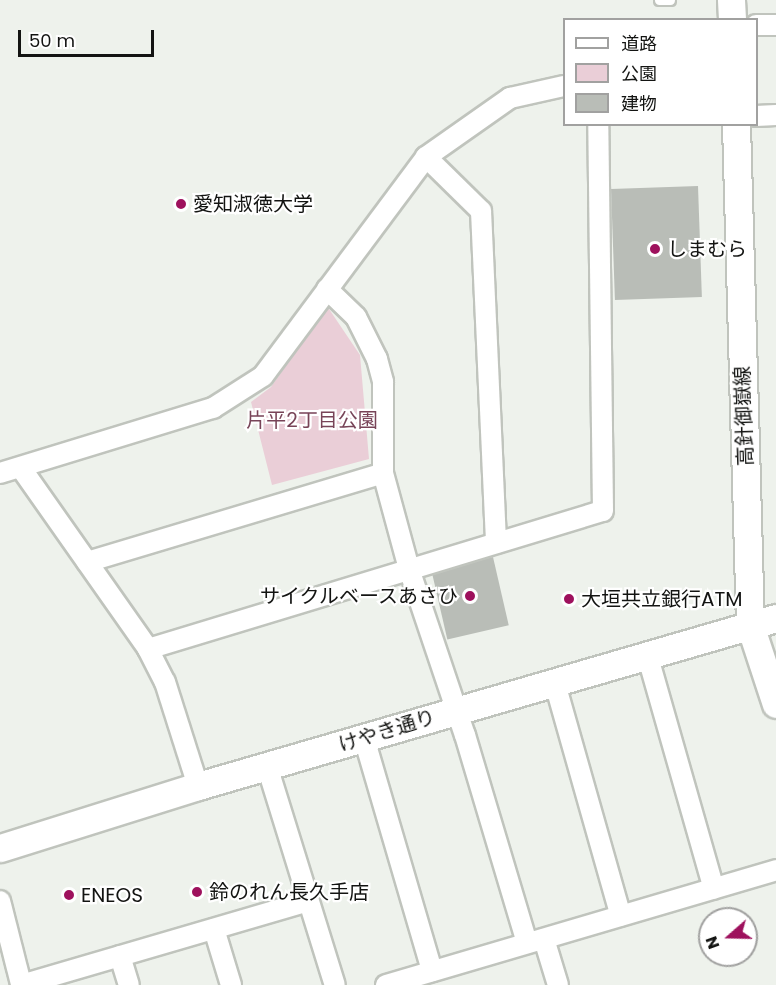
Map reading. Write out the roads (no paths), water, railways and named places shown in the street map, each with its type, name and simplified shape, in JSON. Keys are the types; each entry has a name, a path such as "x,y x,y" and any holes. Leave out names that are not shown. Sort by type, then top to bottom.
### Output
{"street":[{"path":"731,0 732,18"},
{"path":"758,25 776,25"},
{"path":"0,473 213,408 263,376 426,157 510,98 563,86"},
{"path":"758,116 776,115"},
{"path":"148,649 603,511 598,126"},
{"name":"高針御嶽線","path":"736,126 750,625 776,704"},
{"path":"426,157 481,211 496,543"},
{"path":"327,289 356,317 378,359 383,382 383,473 409,569 455,710 536,941 558,985"},
{"path":"21,468 148,649 165,682 198,786"},
{"path":"87,562 383,473"},
{"name":"けやき通り","path":"0,848 198,786 554,680 776,618"},
{"path":"647,654 714,889"},
{"path":"554,680 621,916"},
{"path":"364,738 432,971"},
{"path":"267,766 336,985"},
{"path":"386,985 776,870"},
{"path":"0,900 21,984 308,901"},
{"path":"214,928 231,985"},
{"path":"120,956 129,985"}],"lane":[{"path":"659,0 669,0"}],"place":[{"name":"愛知淑徳大学","path":"181,204"},
{"name":"しまむら","path":"655,249"},
{"name":"サイクルベースあさひ","path":"470,596"},
{"name":"大垣共立銀行ATM","path":"569,599"},
{"name":"鈴のれん長久手店","path":"197,892"},
{"name":"ENEOS","path":"69,895"}],"park label":[{"name":"片平2丁目公園","path":"312,420"}]}
